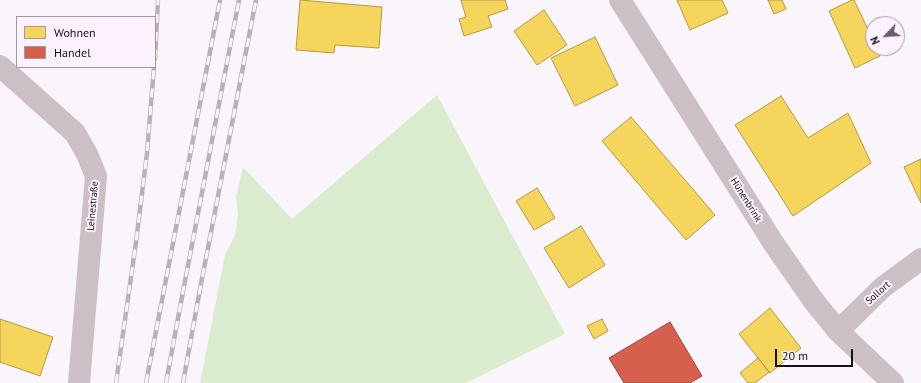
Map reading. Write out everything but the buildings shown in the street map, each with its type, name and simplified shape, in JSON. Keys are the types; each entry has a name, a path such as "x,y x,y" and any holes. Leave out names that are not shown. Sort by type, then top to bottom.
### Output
{"street":[{"name":"Hünenbrink","path":"620,0 774,244 813,300 838,331 893,383"},
{"name":"Leinestraße","path":"0,66 75,133 87,154 96,176 79,383"},
{"name":"Sollort","path":"838,331 883,287 921,259"}],"green space":[{"path":"437,95 565,334 466,383 200,383 225,255 235,235 238,216 236,197 243,167 292,219"}],"railway":[{"path":"156,39 158,0"},
{"path":"146,383 220,0"},
{"path":"166,383 239,0"},
{"path":"183,383 256,0"},
{"path":"116,383 147,153 154,68"}]}
